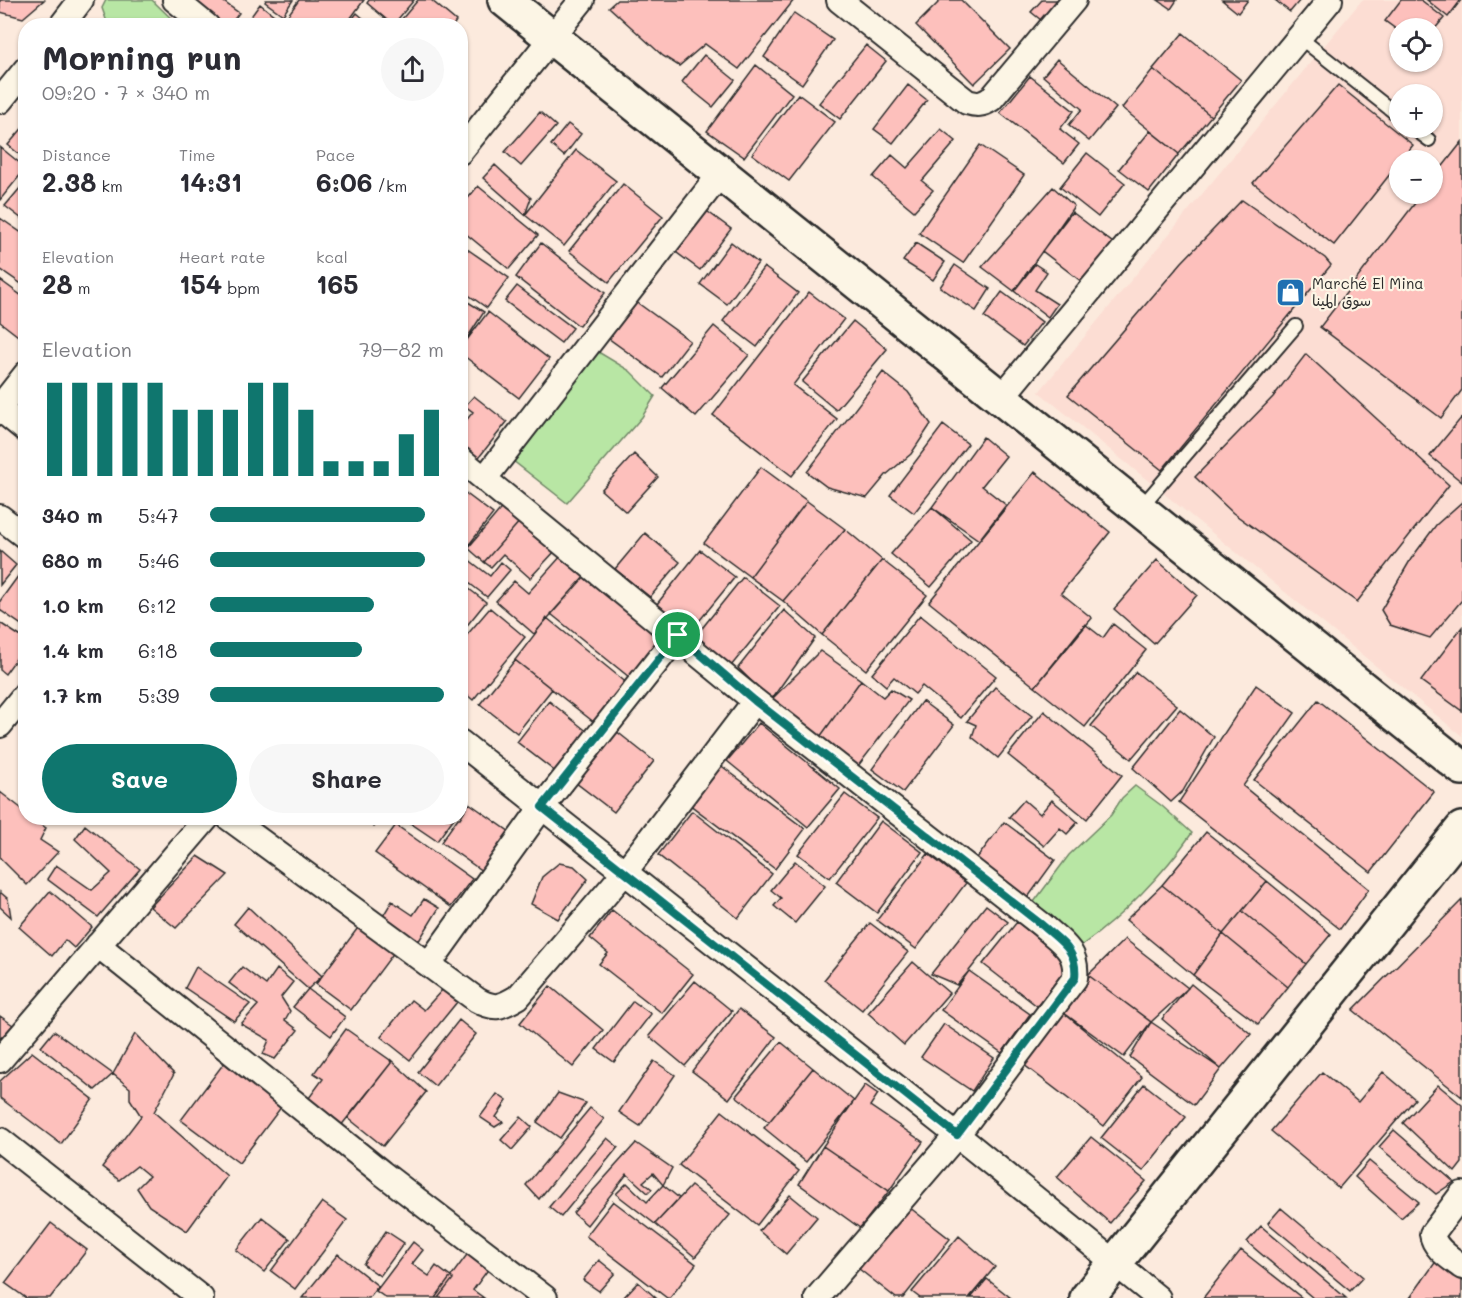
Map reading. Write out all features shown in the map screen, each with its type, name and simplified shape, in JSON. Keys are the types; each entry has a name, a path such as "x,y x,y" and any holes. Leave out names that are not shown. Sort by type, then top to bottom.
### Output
{"street":[{"path":"67,18 81,0"},
{"path":"175,0 197,18"},
{"path":"505,0 1462,768"},
{"path":"468,142 582,0"},
{"path":"840,0 967,102 976,105 984,104 991,99 1074,0"},
{"path":"1001,398 1330,0"},
{"path":"0,101 18,79"},
{"path":"485,478 721,173"},
{"path":"18,384 0,408 18,423"},
{"path":"468,465 678,635 755,701 1042,925 1069,950 1076,964 1075,978 957,1135 818,1298"},
{"path":"0,517 18,531"},
{"path":"429,964 542,807 678,635"},
{"path":"239,825 483,1004 489,1007 503,1006 518,997 624,873 755,701"},
{"path":"0,725 18,703"},
{"path":"468,748 957,1135 1158,1298"},
{"path":"0,1060 201,825"},
{"path":"1087,1298 1462,829"},
{"path":"98,945 382,1173 545,1298"},
{"path":"0,1140 201,1298"},
{"path":"1462,1194 1432,1234 1433,1241 1438,1248 1462,1267"}],"lane":[{"path":"1299,37 1389,108"},
{"path":"1139,509 1296,326"}],"shaded area":[{"name":"Marché El Mina سوق المينا","path":"1362,0 1462,0 1462,736 1039,392"}],"green space":[{"path":"106,0 152,0 171,18 106,18 102,8"},
{"path":"595,350 630,371 655,396 642,417 567,503 512,460"},
{"path":"1135,786 1192,833 1141,894 1082,945 1034,902 1069,855 1111,815 1122,798"}],"building":[{"path":"0,0 44,0 23,18 0,12"},
{"path":"198,0 221,0 239,13 235,18 213,18 195,4"},
{"path":"266,0 293,0 283,15 265,2"},
{"path":"299,0 364,0 351,18 286,18"},
{"path":"369,0 414,0 399,18 385,18 367,3"},
{"path":"418,0 431,0 452,18 403,18"},
{"path":"617,0 794,0 739,69 705,44 679,66 663,56 609,7"},
{"path":"941,0 961,0 1010,49 974,84 916,25"},
{"path":"1042,0 1067,0 1046,24 1031,12"},
{"path":"1158,0 1177,0 1171,9"},
{"path":"1222,0 1248,0 1238,13"},
{"path":"1275,0 1300,0 1290,12"},
{"path":"1401,0 1421,0 1444,18 1389,18 1389,24 1385,21"},
{"path":"1427,0 1461,0 1448,17"},
{"path":"260,4 275,16 274,18 250,18"},
{"path":"357,13 363,18 353,18"},
{"path":"794,13 833,40 802,84 764,57"},
{"path":"1183,33 1241,80 1211,116 1153,69"},
{"path":"866,45 886,61 840,119 819,103"},
{"path":"704,55 735,80 713,107 682,82"},
{"path":"1057,59 1116,108 1089,141 1069,125 1082,109 1043,76"},
{"path":"756,65 792,94 744,157 707,131"},
{"path":"1153,69 1211,116 1179,154 1122,108"},
{"path":"1030,76 1074,111 1060,129 1079,144 1064,163 1000,113"},
{"path":"908,85 927,100 893,143 874,129"},
{"path":"1338,85 1389,126 1389,138 1404,138 1413,145 1409,150 1389,150 1389,175 1334,245 1253,183"},
{"path":"798,94 835,122 789,181 752,154"},
{"path":"540,112 556,126 521,166 505,152"},
{"path":"568,124 581,134 564,156 551,145"},
{"path":"941,129 956,141 922,181 933,190 914,211 873,177 892,155 907,168"},
{"path":"1150,131 1179,154 1149,192 1119,169"},
{"path":"18,133 18,153 8,145"},
{"path":"1462,142 1462,390 1441,418 1320,327 1414,204 1443,204 1443,166"},
{"path":"980,145 1024,175 963,263 919,233"},
{"path":"0,147 18,162 18,178 0,200"},
{"path":"576,150 616,181 564,246 525,215"},
{"path":"1087,153 1125,183 1098,217 1060,187"},
{"path":"495,165 531,198 525,215 483,178"},
{"path":"623,184 663,216 609,282 569,251"},
{"path":"478,186 538,235 509,269 468,236 468,198"},
{"path":"1053,187 1074,206 1014,291 982,267"},
{"path":"18,191 18,216 5,206"},
{"path":"1242,200 1325,258 1331,265 1162,470 1068,395 1182,262"},
{"path":"704,209 731,229 700,270 673,250"},
{"path":"1072,212 1113,243 1082,282 1042,251"},
{"path":"0,218 18,230 18,281 0,269"},
{"path":"731,242 758,263 727,304 700,284"},
{"path":"541,243 605,293 579,326 516,277"},
{"path":"916,243 945,262 933,280 903,261"},
{"path":"468,250 509,278 487,308 468,295"},
{"path":"1035,264 1047,272 1035,290 1057,304 1048,317 1014,291"},
{"path":"955,265 990,289 976,311 940,287"},
{"path":"764,267 798,293 757,347 723,321"},
{"path":"0,280 18,293 18,336 0,322"},
{"path":"517,286 573,328 561,343 505,301"},
{"path":"809,292 844,319 793,385 837,419 792,476 713,415"},
{"path":"1002,292 1042,322 1023,346 984,317"},
{"path":"635,301 690,341 662,377 608,338"},
{"path":"468,302 484,312 468,337"},
{"path":"488,312 549,359 519,398 468,359 468,338"},
{"path":"853,321 887,349 836,410 802,382"},
{"path":"714,326 749,355 696,417 662,388"},
{"path":"1306,354 1449,485 1357,602 1233,513 1195,477 1273,397"},
{"path":"883,372 908,392 931,424 911,454 886,475 867,498 827,487 807,472"},
{"path":"474,396 507,422 476,461 468,455 468,418 473,412 468,408 468,403"},
{"path":"1462,417 1462,482 1430,456"},
{"path":"943,425 968,444 914,513 890,495"},
{"path":"983,437 1006,456 982,486 1006,505 979,540 932,507"},
{"path":"634,454 658,477 626,512 601,490"},
{"path":"761,467 807,501 750,577 704,543"},
{"path":"1035,472 1110,532 1061,593 1092,618 1035,687 929,602"},
{"path":"468,495 493,514 468,546"},
{"path":"807,501 845,529 783,601 750,577"},
{"path":"1462,502 1462,600 1430,638 1390,625 1381,610 1411,559 1436,525"},
{"path":"504,505 521,520 484,562 468,548"},
{"path":"932,507 971,540 931,587 891,554"},
{"path":"521,520 556,550 530,578 503,554 491,567 484,562"},
{"path":"845,529 882,560 822,635 783,601"},
{"path":"645,533 680,562 650,597 615,569"},
{"path":"700,550 735,577 691,631 657,604"},
{"path":"0,551 16,565 0,585"},
{"path":"562,555 585,576 534,634 496,601 514,581 528,593"},
{"path":"468,559 490,576 501,562 510,570 487,597 468,582"},
{"path":"882,560 927,595 866,670 822,635"},
{"path":"1157,560 1197,595 1154,644 1114,609"},
{"path":"18,576 18,622 0,610 0,601"},
{"path":"585,576 661,639 629,677 551,614"},
{"path":"743,577 780,606 731,666 695,637"},
{"path":"468,588 486,602 468,624"},
{"path":"490,608 525,637 473,700 468,696 468,634"},
{"path":"784,610 815,638 771,700 738,668"},
{"path":"920,615 996,676 961,718 922,686 915,694 894,677 886,686 872,674"},
{"path":"547,618 628,684 595,723 515,660"},
{"path":"0,623 18,635 18,656 5,674 0,670"},
{"path":"1085,624 1103,638 1113,624 1146,650 1085,727 1035,687"},
{"path":"1462,627 1462,711 1421,681"},
{"path":"820,651 861,680 820,737 771,700"},
{"path":"515,660 552,689 517,733 480,704"},
{"path":"1136,672 1177,705 1131,759 1091,726"},
{"path":"861,680 883,697 891,689 909,700 858,766 820,737"},
{"path":"1256,685 1295,713 1243,786 1369,889 1340,929 1179,802"},
{"path":"995,687 1032,716 998,758 972,737 976,725 967,721"},
{"path":"1318,700 1434,792 1371,872 1254,780"},
{"path":"549,701 589,733 557,773 517,742"},
{"path":"922,701 954,725 903,792 872,769"},
{"path":"1180,709 1214,737 1183,791 1171,802 1133,768"},
{"path":"1044,711 1122,775 1087,819 1008,755"},
{"path":"759,723 840,789 808,827 727,761"},
{"path":"611,727 654,761 614,812 571,779"},
{"path":"719,764 805,829 775,869 689,804"},
{"path":"0,792 18,806 18,825 42,825 46,828 40,840 58,852 27,885 0,858"},
{"path":"845,794 877,818 830,878 798,854"},
{"path":"1024,800 1040,814 1052,800 1078,822 1067,834 1060,828 1044,846 1009,817"},
{"path":"469,803 510,832 482,871 441,842 453,825 468,825"},
{"path":"692,811 772,874 738,918 658,855"},
{"path":"881,821 922,852 877,913 836,882"},
{"path":"1004,822 1055,860 1026,900 974,862"},
{"path":"85,825 140,869 98,917 47,879 56,865 92,890 111,873 75,839"},
{"path":"396,825 472,879 451,907 375,853"},
{"path":"413,825 449,825 437,841"},
{"path":"1206,832 1267,881 1223,934 1162,885"},
{"path":"928,854 966,883 916,949 877,920"},
{"path":"198,856 228,875 176,928 150,907"},
{"path":"795,861 825,886 795,923 774,906 781,898 771,890"},
{"path":"559,863 574,866 588,879 558,919 531,904 542,877"},
{"path":"1267,881 1331,934 1306,964 1242,911"},
{"path":"1162,885 1223,934 1193,975 1126,920"},
{"path":"50,891 92,927 74,948 65,940 52,956 19,927"},
{"path":"0,892 8,899 11,917 0,907"},
{"path":"424,899 439,908 417,944 380,921 392,901 413,915"},
{"path":"1462,900 1462,1097 1353,1010"},
{"path":"986,905 1008,922 969,971 957,985 931,974"},
{"path":"248,907 322,976 308,989 234,924"},
{"path":"612,910 693,974 662,1013 599,964 608,953 590,938"},
{"path":"1242,911 1306,964 1288,987 1223,934"},
{"path":"363,921 398,947 351,1010 316,984"},
{"path":"1017,922 1071,965 1037,1006 983,964"},
{"path":"870,923 908,952 862,1010 824,980"},
{"path":"1223,934 1288,987 1258,1024 1193,975"},
{"path":"1125,939 1188,988 1151,1022 1088,975"},
{"path":"913,962 949,993 904,1045 868,1013"},
{"path":"196,967 250,1004 234,1021 185,988"},
{"path":"242,967 266,985 277,969 293,982 281,997 290,1011 285,1020 298,1030 275,1059 263,1054 269,1040 241,1024 258,1005 229,983"},
{"path":"969,971 1030,1014 1002,1053 941,1010"},
{"path":"1088,975 1151,1022 1124,1057 1060,1010"},
{"path":"695,981 732,1011 685,1066 649,1036"},
{"path":"1191,984 1251,1034 1221,1069 1162,1019"},
{"path":"550,986 603,1030 573,1067 520,1023"},
{"path":"308,989 345,1017 331,1036 293,1007"},
{"path":"442,990 457,1002 410,1060 381,1037 411,1000 424,1010"},
{"path":"633,1001 651,1014 614,1062 596,1049"},
{"path":"739,1009 776,1037 729,1099 692,1071"},
{"path":"1060,1010 1142,1077 1104,1126 1019,1061"},
{"path":"0,1016 13,1025 0,1039"},
{"path":"459,1020 476,1034 435,1086 418,1072"},
{"path":"1151,1022 1221,1069 1194,1105 1130,1057"},
{"path":"944,1024 994,1058 972,1091 921,1057"},
{"path":"346,1029 391,1063 340,1127 306,1102 323,1079 314,1073"},
{"path":"54,1031 113,1074 95,1090 41,1047"},
{"path":"135,1034 174,1074 154,1112 227,1176 187,1231 149,1206 137,1188 149,1176 137,1166 119,1180 102,1167 141,1116 130,1099 130,1088 113,1074"},
{"path":"781,1042 813,1068 769,1122 736,1096"},
{"path":"32,1052 93,1099 61,1144 0,1098 0,1081"},
{"path":"391,1060 426,1092 383,1146 348,1118"},
{"path":"654,1061 675,1075 640,1126 619,1112"},
{"path":"224,1063 282,1106 239,1163 181,1120"},
{"path":"813,1068 854,1101 806,1162 764,1128"},
{"path":"1322,1072 1358,1102 1383,1072 1415,1099 1339,1188 1271,1131"},
{"path":"1144,1084 1186,1117 1143,1171 1101,1138"},
{"path":"865,1085 878,1094 870,1106 923,1142 889,1191 823,1146"},
{"path":"1438,1085 1462,1105 1462,1163 1455,1172 1403,1123"},
{"path":"558,1093 586,1103 560,1138 537,1122"},
{"path":"497,1094 507,1101 496,1117 503,1122 495,1127 480,1117"},
{"path":"590,1108 604,1119 539,1199 526,1185"},
{"path":"722,1111 799,1171 757,1225 679,1165"},
{"path":"521,1117 532,1127 512,1150 501,1140"},
{"path":"1394,1130 1454,1182 1436,1194 1379,1147"},
{"path":"1091,1137 1146,1181 1110,1223 1057,1177"},
{"path":"607,1138 618,1147 561,1217 549,1207"},
{"path":"636,1143 672,1168 663,1185 653,1173 643,1182 652,1189 648,1193 627,1174 587,1225 573,1213"},
{"path":"823,1146 889,1191 860,1228 799,1184"},
{"path":"1369,1161 1419,1202 1401,1218 1355,1177"},
{"path":"627,1183 647,1202 663,1185 679,1198 655,1224 616,1194"},
{"path":"691,1186 730,1215 695,1257 655,1224"},
{"path":"790,1195 817,1217 786,1254 759,1231"},
{"path":"613,1201 696,1264 670,1298 586,1236"},
{"path":"322,1202 347,1220 295,1289 271,1271"},
{"path":"909,1207 950,1239 903,1298 896,1298 859,1269"},
{"path":"1281,1208 1363,1277 1350,1291 1268,1223"},
{"path":"262,1217 290,1239 264,1272 236,1250"},
{"path":"51,1223 87,1250 50,1298 26,1298 5,1283"},
{"path":"1261,1226 1346,1298 1313,1298 1247,1242"},
{"path":"386,1231 404,1243 380,1276 363,1264"},
{"path":"959,1236 995,1267 969,1298 920,1298 912,1292"},
{"path":"413,1242 423,1250 412,1264 429,1276 436,1266 453,1279 438,1298 386,1298 376,1291"},
{"path":"1241,1250 1302,1298 1203,1298"},
{"path":"469,1252 490,1267 473,1290 484,1298 435,1298"},
{"path":"338,1254 378,1286 369,1298 302,1298"},
{"path":"599,1260 615,1273 599,1291 583,1280"},
{"path":"1437,1260 1462,1278 1462,1298 1410,1298"},
{"path":"987,1279 1011,1298 971,1298"},
{"path":"638,1282 656,1298 623,1298"}],"place":[{"name":"Marché El Mina سوق المينا","path":"1291,293"}],"route":[{"path":"678,635 755,701 916,824 1042,925 1069,950 1076,964 1075,978 957,1135 542,807 678,635"}]}
